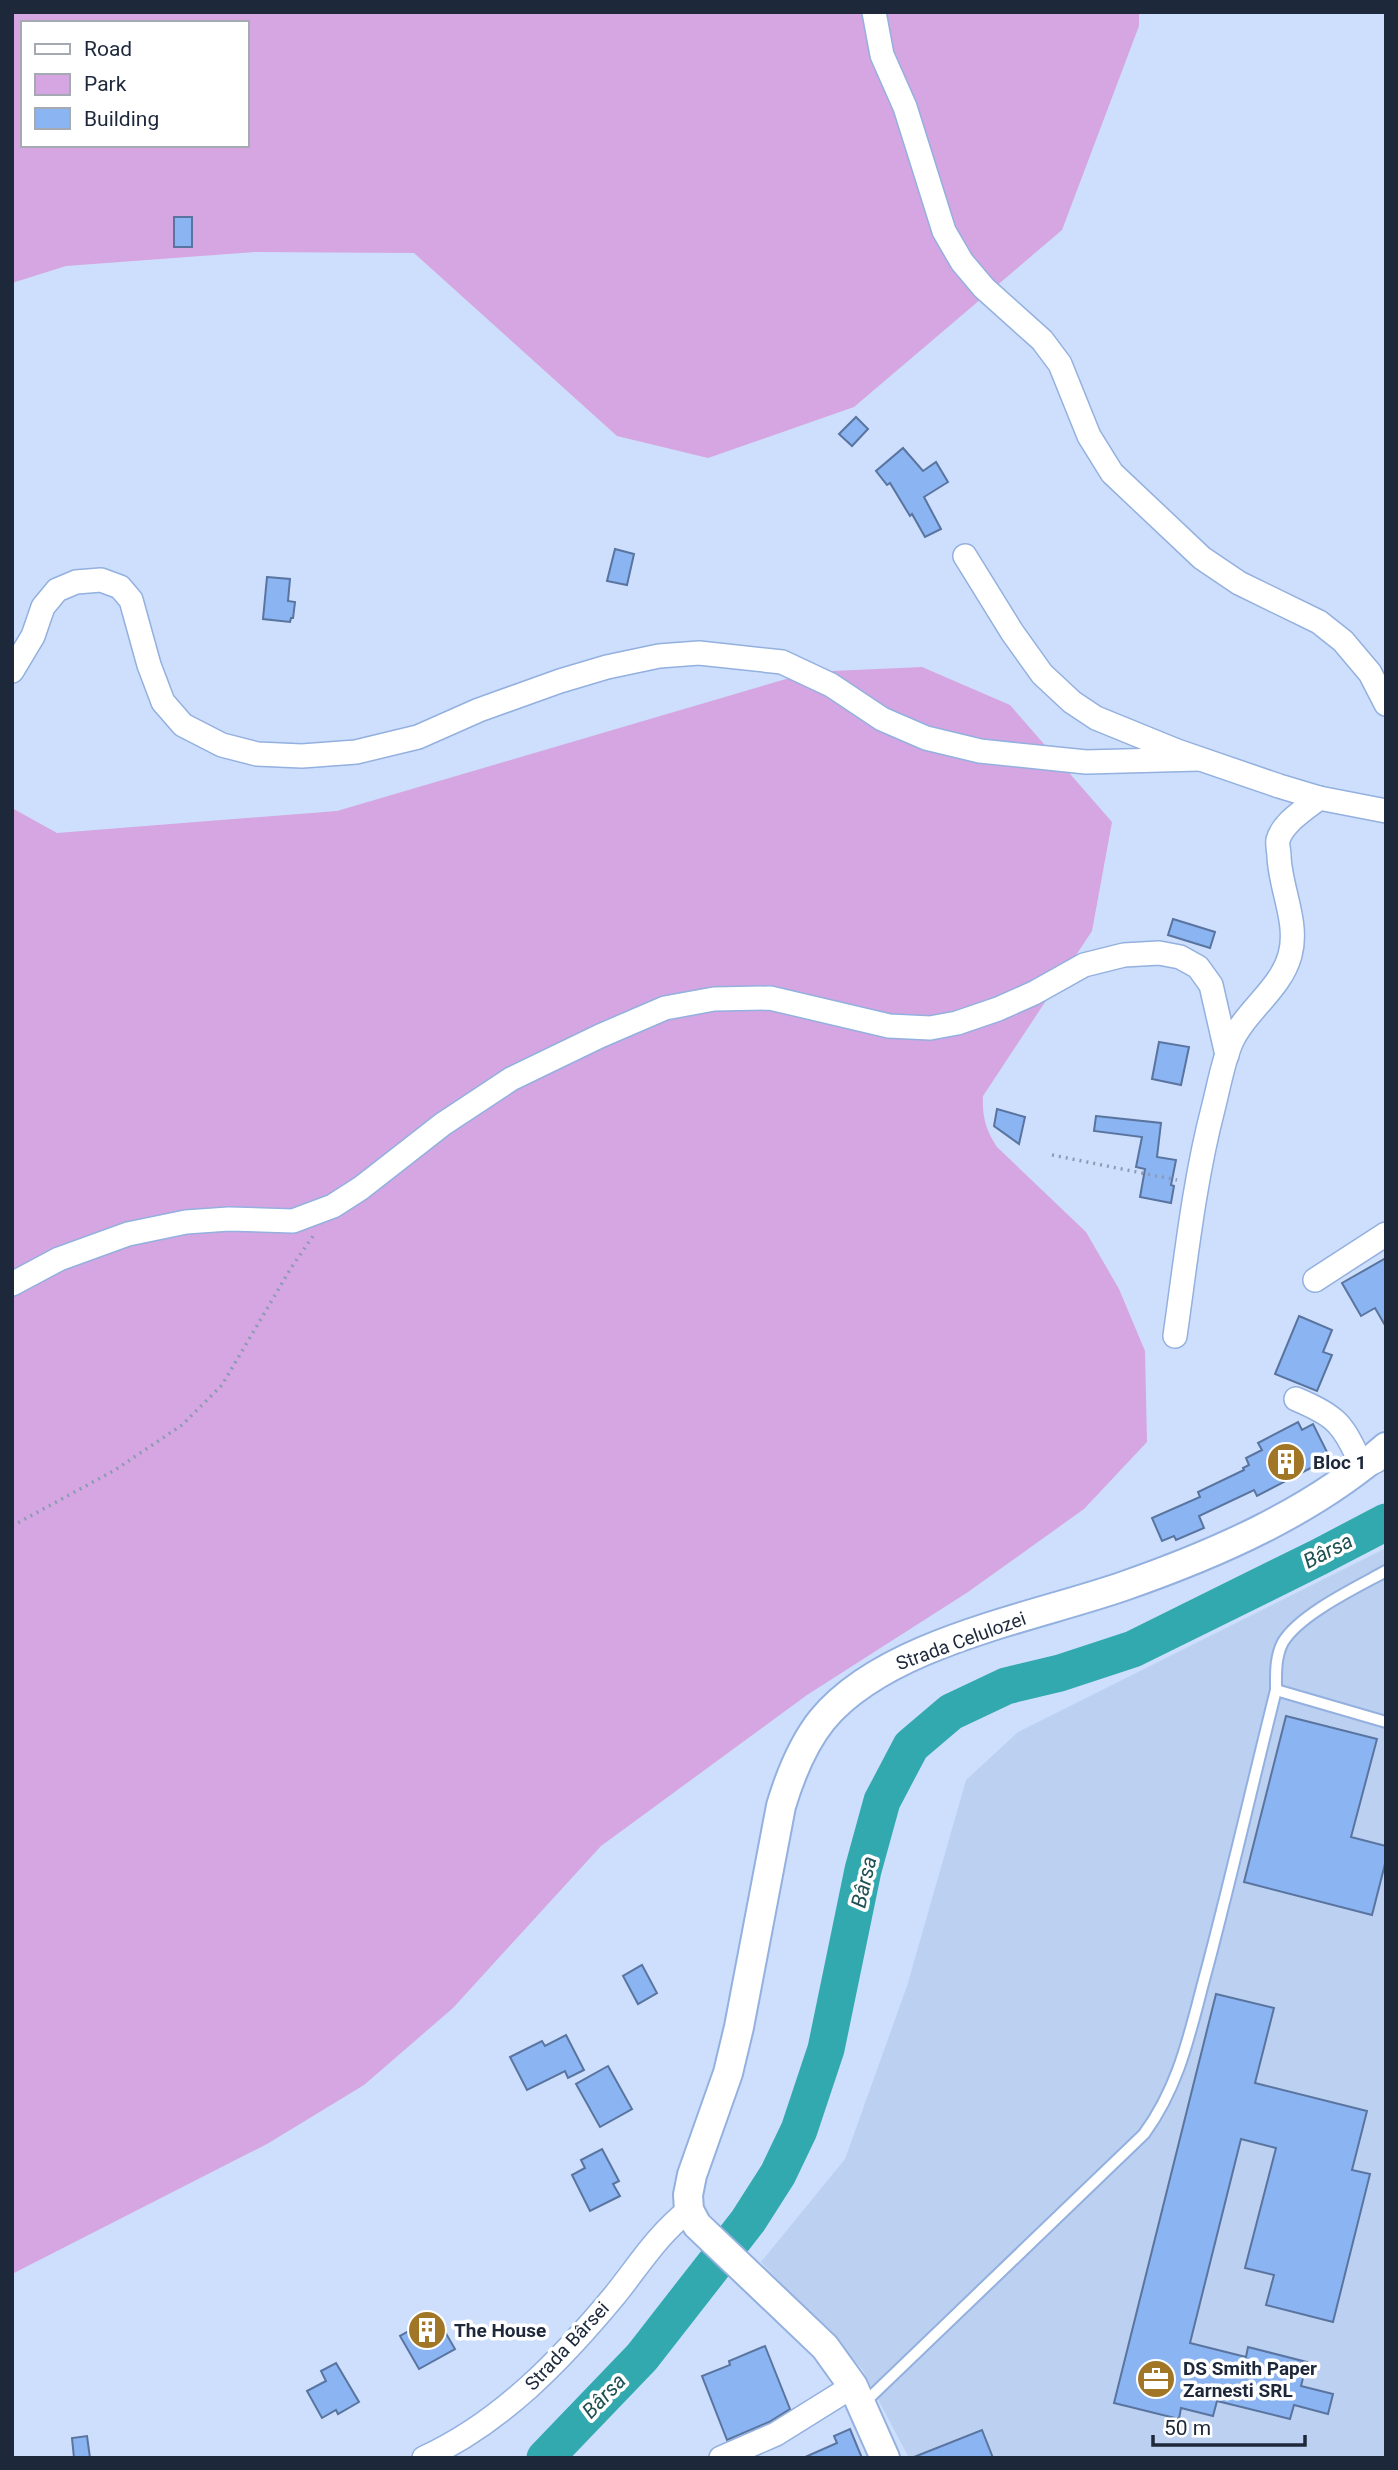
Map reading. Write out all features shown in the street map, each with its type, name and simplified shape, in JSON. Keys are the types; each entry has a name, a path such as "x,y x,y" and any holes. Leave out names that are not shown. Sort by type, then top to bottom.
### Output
{"street":[{"path":"874,12 882,55 905,107 944,231 962,262 984,288 1042,340 1060,364 1089,436 1112,473 1202,558 1239,583 1319,622 1343,641 1370,673 1386,704"},
{"path":"965,556 1012,632 1042,674 1072,702 1096,719 1199,758 1319,798 1386,811"},
{"path":"12,671 33,636 43,607 57,590 76,582 101,580 120,587 131,600 141,639 163,702 183,725 222,745 257,754 302,756 356,752 418,737 479,710 607,667 659,656 699,653 782,662 831,685 881,719 926,738 980,751 1086,762 1199,758"},
{"path":"1175,1336 1196,1184 1227,1055 1231,1042 1251,1012 1285,971 1290,956 1293,941 1291,920 1279,869 1278,840 1288,824 1319,798"},
{"path":"12,1284 59,1259 128,1234 186,1222 229,1219 293,1221 333,1206 361,1188 443,1124 511,1079 665,1008 714,999 770,998 889,1026 930,1028 957,1023 998,1009 1084,965 1124,955 1158,953 1180,957 1198,967 1210,985 1227,1055"},
{"path":"1315,1280 1386,1234"},
{"path":"1296,1399 1337,1420 1375,1462"},
{"name":"Strada Celulozei","path":"693,2218 688,2195 692,2175 725,2082 739,2027 781,1806 789,1778 822,1720 845,1697 876,1673 964,1636 1126,1586 1211,1552 1279,1519 1375,1462 1386,1447"},
{"path":"693,2218 813,2333 835,2359 858,2395 885,2458"},
{"name":"Strada Bârsei","path":"424,2458 486,2421 522,2393 590,2325 660,2235 693,2218"},
{"path":"721,2458 858,2395"}],"lane":[{"path":"858,2395 1144,2134 1162,2110 1179,2072 1218,1927 1276,1690 1276,1662 1283,1642 1305,1620 1386,1571"},
{"path":"1276,1690 1386,1722"}],"path":[{"path":"1052,1155 1196,1184"},
{"path":"12,1526 115,1470 182,1425 222,1385 291,1268 333,1206"}],"shaded area":[{"path":"1386,1548 1386,2458 909,2458 862,2369 761,2262 845,2159 907,1986 966,1780 1018,1732"}],"green space":[{"path":"12,12 1139,12 1139,26 1062,230 854,407 708,458 617,436 414,253 255,252 66,266 12,283"},
{"path":"922,667 1010,705 1112,822 1092,931 983,1096 983,1110 987,1129 997,1147 1086,1232 1119,1289 1145,1351 1147,1442 1084,1509 968,1592 807,1695 601,1846 453,2008 364,2085 267,2144 12,2274 12,808 57,833 337,811 810,672"}],"building":[{"path":"174,217 192,217 192,247 174,247"},
{"path":"856,417 868,429 852,446 839,434"},
{"path":"903,448 923,471 936,462 948,482 924,497 941,529 925,537 890,483 887,485 876,471"},
{"path":"615,549 634,554 627,585 607,581"},
{"path":"267,577 290,579 288,601 295,602 290,622 263,619"},
{"path":"1173,919 1215,932 1210,948 1168,935"},
{"path":"1159,1042 1189,1047 1181,1085 1152,1079"},
{"path":"997,1109 1025,1117 1019,1144 994,1126"},
{"path":"1096,1116 1161,1123 1157,1157 1176,1160 1171,1203 1140,1197 1145,1169 1136,1167 1142,1137 1094,1131"},
{"path":"1386,1258 1386,1327 1375,1308 1361,1316 1342,1283"},
{"path":"1299,1316 1332,1330 1323,1352 1332,1355 1317,1391 1275,1374"},
{"path":"1298,1422 1302,1430 1313,1424 1330,1458 1257,1496 1254,1490 1199,1516 1204,1528 1176,1540 1174,1536 1162,1541 1152,1518 1200,1497 1198,1492 1244,1470 1243,1468 1249,1465 1246,1458 1262,1450 1258,1443"},
{"path":"1286,1716 1377,1739 1351,1837 1386,1846 1386,1860 1372,1915 1244,1882"},
{"path":"642,1965 657,1993 638,2004 623,1976"},
{"path":"1216,1994 1274,2008 1255,2083 1367,2111 1352,2170 1370,2174 1333,2322 1266,2305 1274,2275 1245,2268 1276,2148 1241,2139 1190,2343 1246,2357 1248,2347 1307,2362 1301,2386 1333,2394 1328,2414 1294,2405 1290,2419 1217,2401 1213,2416 1181,2408 1179,2419 1114,2403"},
{"path":"566,2035 584,2070 568,2078 565,2071 527,2090 510,2057 542,2041 545,2046"},
{"path":"608,2066 632,2109 600,2127 576,2084"},
{"path":"602,2149 619,2181 613,2184 620,2196 590,2211 572,2175 585,2168 581,2160"},
{"name":"The House","path":"436,2316 455,2349 419,2369 400,2336"},
{"path":"765,2346 790,2409 769,2422 727,2440 702,2376 730,2365 729,2361"},
{"path":"336,2363 359,2402 338,2414 336,2410 322,2418 307,2391 326,2381 321,2371"},
{"path":"850,2429 862,2458 803,2458 837,2443 834,2436"},
{"path":"982,2430 993,2458 914,2458 914,2457"},
{"path":"87,2436 90,2458 74,2458 72,2438"}],"waterway":[{"name":"Bârsa","path":"545,2458 642,2357 748,2221 778,2174 799,2130 826,2049 863,1870 882,1801 911,1746 951,1712 1006,1686 1060,1673 1133,1649 1386,1522"}],"place":[{"name":"Bloc 1","path":"1286,1462"},
{"name":"The House","path":"427,2330"},
{"name":"DS Smith Paper Zarnesti SRL","path":"1156,2379"}]}
